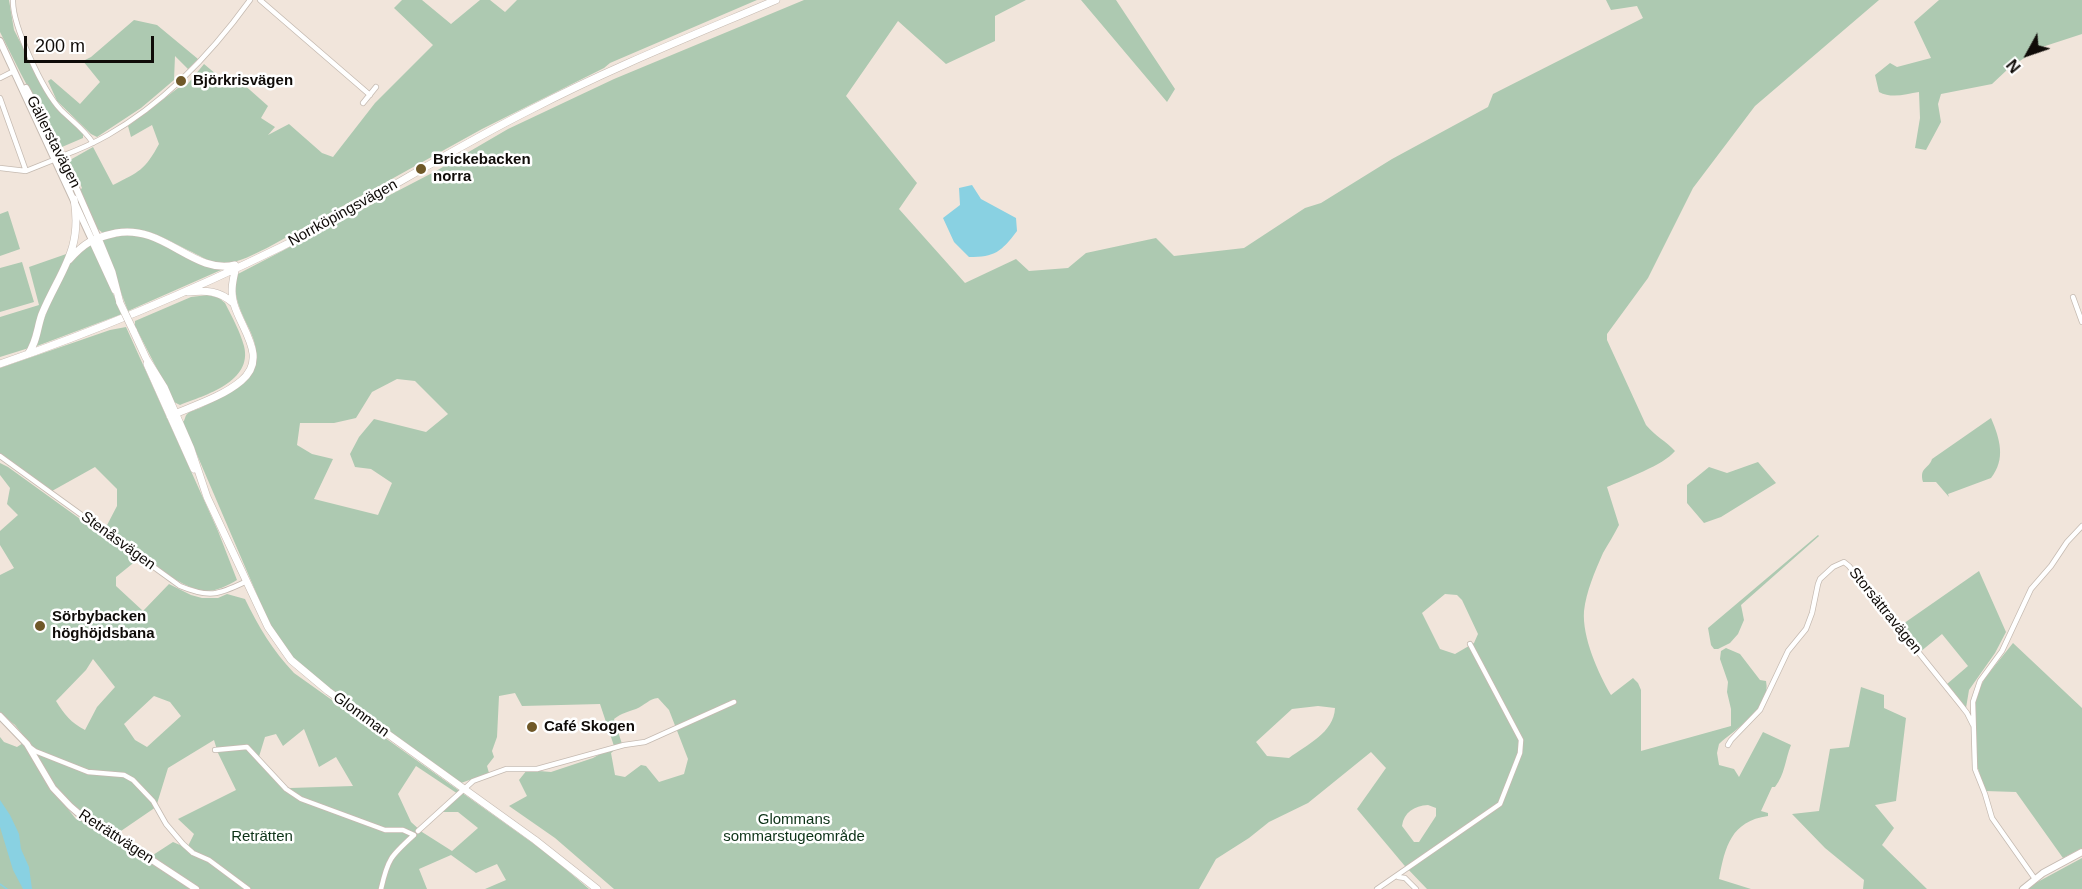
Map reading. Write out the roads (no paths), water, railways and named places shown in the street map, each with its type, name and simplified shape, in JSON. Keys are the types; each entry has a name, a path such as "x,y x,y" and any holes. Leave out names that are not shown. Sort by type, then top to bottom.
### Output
{"main road":[{"name":"Norrköpingsvägen","path":"0,364 101,327 182,293 328,222 500,125 562,94 628,63 777,0"},
{"path":"28,354 35,343 43,312 75,243 77,232 74,199"},
{"path":"69,260 83,245 95,239 120,232 137,231 150,235 208,264 226,267 244,263"},
{"name":"Glomman","path":"95,239 146,358 160,378 173,415 191,449 200,479 245,582 273,636 302,670 552,853 597,889"},
{"path":"173,415 226,391 248,374 252,364 253,348 233,303 232,282 236,267"},
{"path":"182,293 212,291 222,294 233,303"}],"street":[{"path":"13,0 16,23 24,43 54,100 85,130 93,143"},
{"path":"0,168 26,171 59,158 93,143 147,110 206,57 250,0"},
{"path":"260,0 370,95"},
{"name":"Gällerstavägen","path":"0,41 59,158 74,199 95,239"},
{"name":"Gällerstavägen","path":"4,48 59,158 95,239"},
{"path":"0,78 14,72"},
{"path":"363,103 376,87"},
{"path":"0,98 26,171"},
{"path":"2073,297 2082,322"},
{"name":"Stenåsvägen","path":"0,456 180,586 201,594 213,594 245,582"},
{"path":"2035,879 1992,818 1975,770 1972,702 1977,689 2002,651 2026,597 2067,542 2082,526"},
{"name":"Storsättravägen","path":"1728,745 1760,710 1788,651 1806,628 1820,579 1833,567 1844,562 1960,704 1972,725"},
{"path":"1377,889 1500,804 1520,753 1521,740 1470,644"},
{"path":"381,889 387,865 392,856 473,781 506,769 537,769 624,745 653,740 734,702"},
{"name":"Reträttvägen","path":"0,716 27,744 53,788 79,814 196,889"},
{"path":"27,744 35,751 88,772 124,775 133,780 149,795 166,824 183,844 193,853 210,860 248,889"},
{"path":"215,750 247,747 286,789 301,799 385,830 416,833"},
{"path":"2023,889 2035,879 2082,852"},
{"path":"1395,878 1399,876 1405,878 1416,889"}],"water":[{"path":"972,185 981,199 1016,218 1017,231 997,252 985,256 969,257 954,242 943,218 960,205 959,188"},
{"path":"0,800 19,834 21,849 29,867 32,889 23,889 13,870 0,827"}],"waterway":[{"path":"0,884 7,889"}],"place":[{"name":"Björkrisvägen","path":"181,81"},
{"name":"Brickebacken norra","path":"421,169"},
{"name":"Sörbybacken höghöjdsbana","path":"40,626"},
{"name":"Café Skogen","path":"532,727"}],"park label":[{"name":"Glommans sommarstugeområde","path":"794,828"},
{"name":"Reträtten","path":"262,837"}]}
